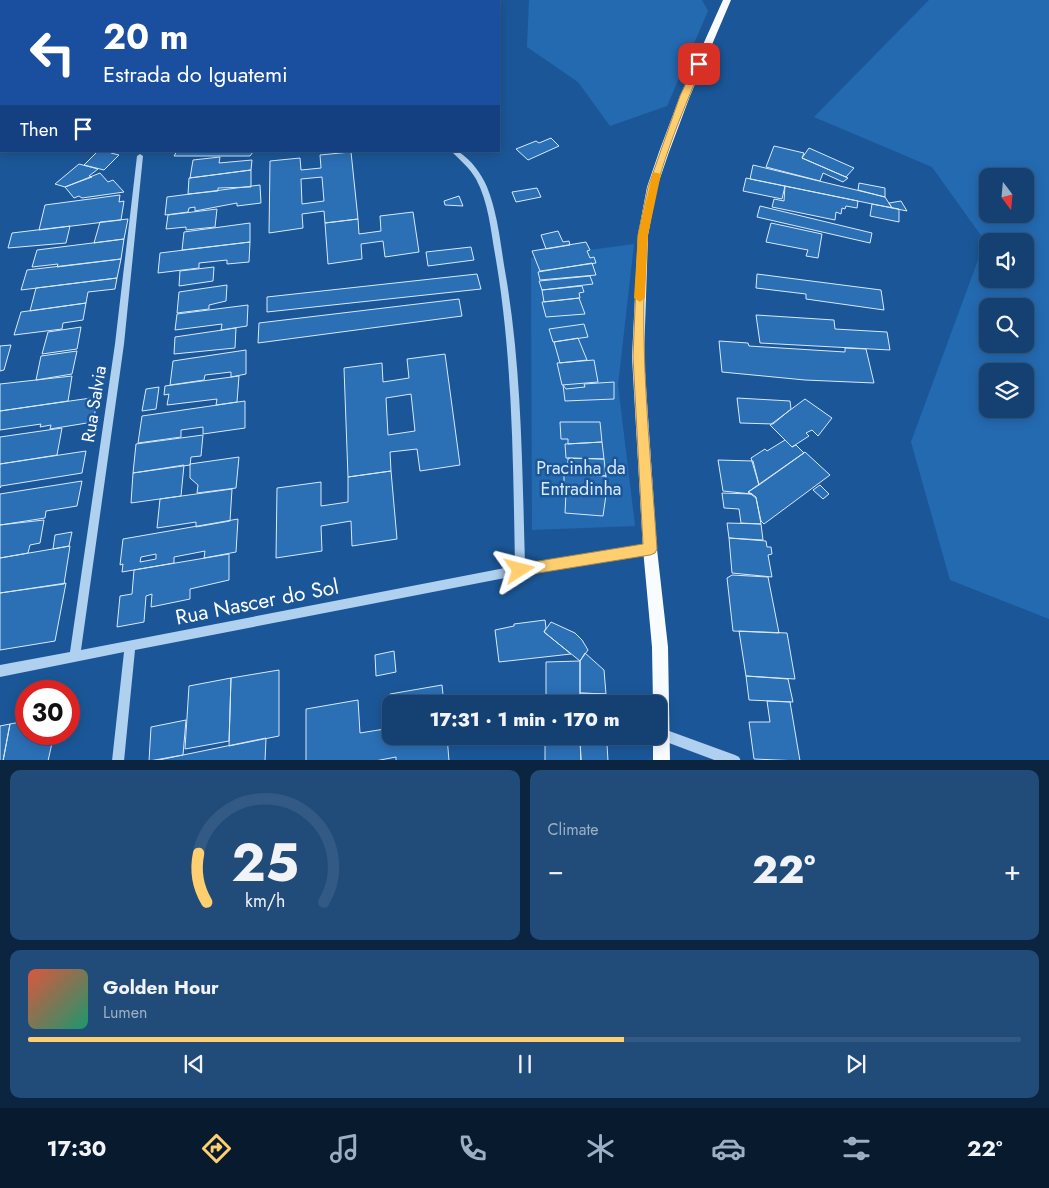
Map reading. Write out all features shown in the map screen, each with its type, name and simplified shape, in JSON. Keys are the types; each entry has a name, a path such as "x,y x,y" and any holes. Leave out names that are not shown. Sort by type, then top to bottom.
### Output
{"main road":[{"path":"661,695 660,647 650,549 638,357 643,235 652,187 664,152 685,96 728,0"},
{"path":"661,745 662,760"}],"street":[{"path":"455,152 476,173 488,203 506,291 516,417 520,570"},
{"name":"Rua Salvia","path":"74,656 122,329 131,258 140,156"},
{"name":"Rua Nascer do Sol","path":"0,671 520,570 650,549"},
{"path":"118,760 130,646"},
{"path":"667,736 736,760"}],"green space":[{"path":"529,0 702,0 708,11 667,106 610,126 578,82 527,47"},
{"path":"929,0 1049,0 1049,619 950,580 911,442 979,257 979,288 1034,288 1034,233 979,233 932,167 814,117"},
{"name":"Pracinha da Entradinha","path":"634,244 618,385 635,526 532,530 531,258"}],"building":[{"path":"551,138 559,146 528,160 516,149 536,141 539,143"},
{"path":"774,146 804,153 802,158 848,178 843,182 823,173 820,181 766,167"},
{"path":"809,148 854,168 846,177 802,158"},
{"path":"97,152 112,152 119,155 104,170 84,165"},
{"path":"176,152 253,152 250,156 174,156"},
{"path":"351,152 358,219 325,223 324,211 302,214 303,228 269,233 270,161 300,158 301,170 321,168 320,155","holes":["322,177 324,201 302,204 301,179"]},
{"path":"220,157 219,163 252,160 251,170 190,178 193,160"},
{"path":"79,164 98,169 89,176 92,177 65,187 55,184"},
{"path":"753,165 885,197 892,208 750,179"},
{"path":"251,170 251,187 218,188 218,191 188,194 189,178"},
{"path":"100,173 108,182 113,180 124,192 74,198 65,187"},
{"path":"746,178 785,186 782,199 743,191"},
{"path":"859,183 885,188 885,197 858,190"},
{"path":"260,185 261,203 237,206 237,203 195,211 195,207 189,208 188,212 165,215 167,197"},
{"path":"785,186 858,201 857,208 846,206 845,209 842,208 841,214 836,212 835,220 772,207 774,199 784,201"},
{"path":"537,188 541,197 516,202 512,192"},
{"path":"120,195 119,202 124,201 121,220 39,230 45,205"},
{"path":"459,196 463,206 445,205 444,201"},
{"path":"901,201 907,211 892,208 889,203"},
{"path":"872,204 899,209 899,222 870,216"},
{"path":"760,206 872,233 870,243 757,217"},
{"path":"217,209 215,227 186,230 186,227 166,229 168,215"},
{"path":"413,212 419,252 385,257 383,241 361,244 362,259 328,264 325,223 358,219 359,234 381,231 380,216"},
{"path":"128,219 124,239 94,243 100,222"},
{"path":"250,223 250,242 182,250 184,232"},
{"path":"771,223 822,234 818,258 806,256 808,250 766,242"},
{"path":"70,226 66,243 8,248 12,233"},
{"path":"558,231 563,242 569,241 570,245 546,249 541,235"},
{"path":"124,239 121,259 57,267 58,264 32,267 37,250"},
{"path":"250,242 249,262 227,264 227,260 199,263 199,268 158,273 160,253"},
{"path":"586,242 590,250 587,251 590,258 594,257 596,263 540,271 532,251"},
{"path":"471,247 474,260 428,266 426,252"},
{"path":"121,259 117,278 21,290 27,270"},
{"path":"592,263 596,275 540,280 538,272"},
{"path":"214,267 213,281 179,286 180,271"},
{"path":"477,274 481,289 267,312 267,297"},
{"path":"757,274 881,290 884,310 806,299 806,294 756,288"},
{"path":"590,276 593,284 542,290 539,281"},
{"path":"117,278 115,289 88,292 86,303 30,311 36,288"},
{"path":"227,285 226,301 209,305 209,309 177,313 179,292"},
{"path":"582,286 584,292 579,293 580,298 544,302 542,290"},
{"path":"579,298 585,314 546,317 542,302"},
{"path":"459,299 462,316 258,343 259,323"},
{"path":"86,303 83,320 63,323 62,329 14,335 21,312"},
{"path":"248,305 247,326 221,330 222,324 175,330 177,314"},
{"path":"756,315 834,320 835,329 887,332 890,350 760,343"},
{"path":"584,324 588,337 553,342 549,329"},
{"path":"81,327 77,349 42,354 48,332"},
{"path":"236,328 235,348 174,354 175,337"},
{"path":"578,338 587,360 560,363 554,342"},
{"path":"719,341 748,343 749,346 845,352 845,348 866,349 874,383 805,380 722,372"},
{"path":"11,345 4,370 0,371 0,346"},
{"path":"246,350 246,374 231,377 231,372 205,375 204,380 170,385 173,361"},
{"path":"77,351 72,374 36,380 41,356"},
{"path":"445,354 460,465 420,471 417,449 390,452 391,471 348,477 344,368 382,363 383,382 409,378 407,359","holes":["411,394 415,431 388,435 386,398"]},
{"path":"594,360 598,382 562,385 557,363"},
{"path":"72,376 68,401 0,411 0,384"},
{"path":"239,376 237,402 216,405 217,399 167,405 169,394 164,395 165,386"},
{"path":"614,382 614,399 565,401 563,385 566,389 585,387 584,384"},
{"path":"159,387 156,409 142,411 146,389"},
{"path":"98,397 93,422 50,429 51,425 40,427 41,424 0,430 0,411"},
{"path":"737,398 790,401 791,409 773,424 740,423"},
{"path":"805,399 832,418 818,436 812,430 806,433 809,436 792,447 770,425"},
{"path":"245,401 245,428 203,434 203,427 181,430 181,437 138,443 142,416"},
{"path":"560,422 600,422 602,442 568,444 568,439 561,439"},
{"path":"62,428 57,455 0,464 0,437"},
{"path":"203,435 201,456 191,457 190,465 133,473 136,444"},
{"path":"785,440 792,447 796,445 804,453 759,485 751,458"},
{"path":"602,442 604,459 566,458 565,444"},
{"path":"86,451 82,473 1,486 0,488 0,464"},
{"path":"805,452 830,475 764,524 761,521 756,498 748,492"},
{"path":"239,457 236,488 197,493 198,485 190,478 190,464"},
{"path":"568,458 604,459 606,476 568,474"},
{"path":"718,460 753,461 759,485 748,492 752,494 723,491"},
{"path":"184,465 181,496 131,503 133,473"},
{"path":"391,471 397,539 352,546 351,521 321,526 322,551 276,558 277,488 321,482 321,506 348,502 348,477"},
{"path":"564,474 606,476 606,495 564,492"},
{"path":"82,481 77,506 46,511 45,518 0,525 0,494"},
{"path":"820,485 829,494 823,499 813,490"},
{"path":"232,489 230,521 196,527 196,522 157,528 160,499"},
{"path":"566,493 606,495 603,516 565,513"},
{"path":"722,493 752,494 756,497 761,524 741,523 739,509 724,508"},
{"path":"238,519 236,552 204,558 205,551 174,557 174,563 122,572 123,564 120,565 123,539","holes":["156,554 156,559 140,562 141,557"]},
{"path":"44,520 40,543 30,545 28,553 0,558 0,525"},
{"path":"727,523 761,524 763,540 729,538"},
{"path":"72,532 69,546 53,549 55,535"},
{"path":"729,538 766,541 767,547 771,547 772,554 768,555 772,577 732,573"},
{"path":"70,546 64,584 0,593 0,558"},
{"path":"229,554 229,580 190,589 190,599 151,607 152,594 146,596 144,622 117,627 120,596 132,594 134,570"},
{"path":"732,575 768,577 779,633 733,631 727,578"},
{"path":"66,583 55,641 0,650 0,593"},
{"path":"545,620 546,628 544,632 571,654 499,662 495,630 514,626 514,624"},
{"path":"551,622 575,633 582,640 588,650 580,661 544,632"},
{"path":"739,631 787,633 795,679 746,676"},
{"path":"394,651 396,672 376,676 375,655"},
{"path":"585,653 604,670 606,694 580,693 580,661"},
{"path":"580,661 580,695 546,695 546,662"},
{"path":"279,670 279,736 229,746 231,678"},
{"path":"746,676 788,679 793,702 749,700"},
{"path":"231,678 229,741 185,749 189,686"},
{"path":"442,685 443,695 390,695"},
{"path":"580,693 606,694 606,695 580,695"},
{"path":"358,700 360,733 382,729 382,745 448,745 449,760 396,760 396,757 380,760 306,760 306,709"},
{"path":"767,701 790,702 800,760 754,759 749,722 770,722"},
{"path":"186,720 183,755 149,760 151,727"},
{"path":"15,723 15,745 52,745 48,760 3,760 10,724"},
{"path":"10,724 3,760 0,760 0,726"},
{"path":"266,738 265,760 159,760"},
{"path":"545,745 580,745 581,760 545,760"},
{"path":"580,745 607,745 608,760 581,760"}],"slow traffic":[{"path":"640,298 643,235 652,187 657,174"}],"route":[{"path":"520,570 650,549 638,357 643,235 652,187 685,96 699,64"}]}
